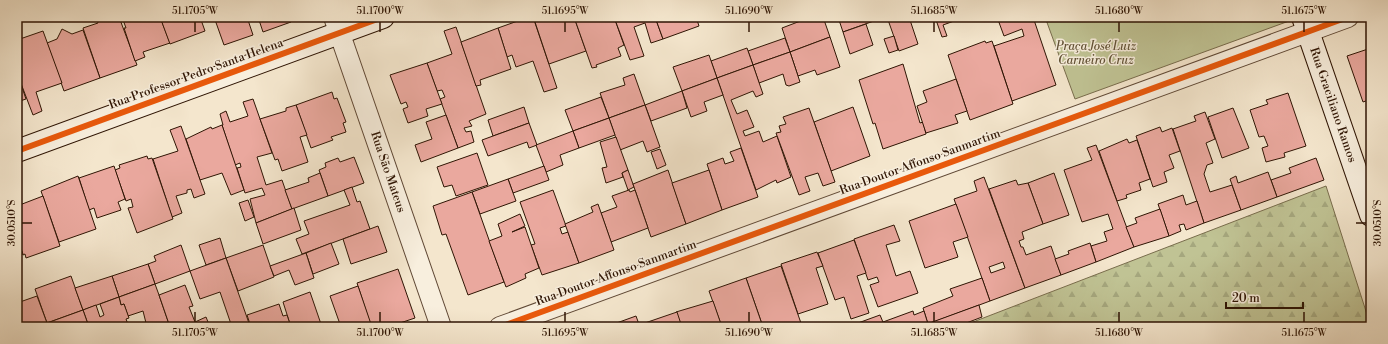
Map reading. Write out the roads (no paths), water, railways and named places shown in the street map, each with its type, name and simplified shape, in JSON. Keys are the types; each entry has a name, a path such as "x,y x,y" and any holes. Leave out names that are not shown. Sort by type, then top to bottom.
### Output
{"street":[{"name":"Rua Professor Pedro Santa Helena","path":"17,151 337,25 382,17"},
{"name":"Rua Doutor Affonso Sanmartim","path":"500,327 1306,24 1348,17"},
{"name":"Rua Graciliano Ramos","path":"1306,24 1371,215"},
{"name":"Rua São Mateus","path":"337,25 441,327"}],"park label":[{"name":"Praça José Luiz Carneiro Cruz","path":"1096,53"}]}
